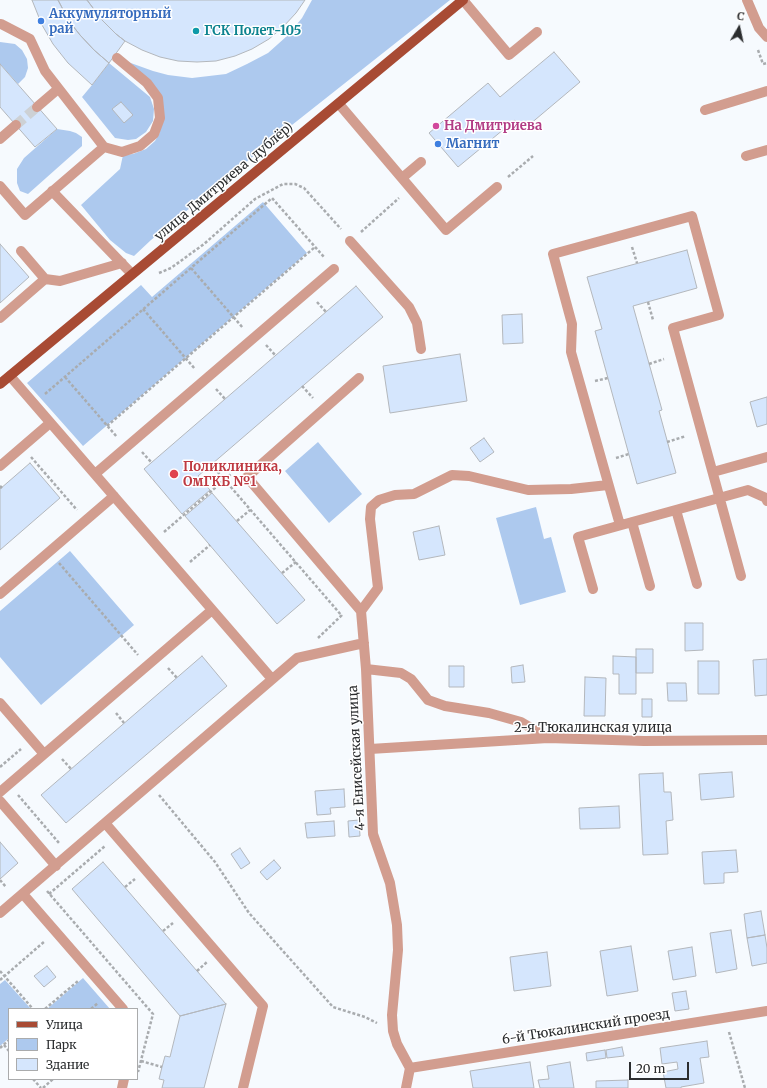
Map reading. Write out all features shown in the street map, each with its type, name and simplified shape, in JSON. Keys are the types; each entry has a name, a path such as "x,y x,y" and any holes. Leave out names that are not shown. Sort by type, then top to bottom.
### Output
{"main road":[{"name":"улица Дмитриева (дублёр)","path":"0,384 463,0"}],"street":[{"path":"463,0 509,54 536,32"},
{"path":"747,0 759,28 767,37"},
{"path":"0,24 30,39 45,71 104,147 122,152 140,146 154,134 160,118 158,98 147,83 117,58"},
{"path":"37,107 58,89"},
{"path":"705,110 767,91"},
{"path":"339,104 446,230 497,187"},
{"path":"0,139 16,125"},
{"path":"0,186 25,215 104,147"},
{"path":"746,156 767,150"},
{"path":"402,178 421,162"},
{"path":"52,191 122,263 134,272"},
{"path":"620,525 571,352 572,324 553,254 692,216 719,315 672,328 741,576"},
{"path":"350,241 409,307 417,323 421,349"},
{"path":"21,251 45,279 60,281 122,263"},
{"path":"95,474 209,383 252,339 334,269"},
{"path":"0,318 45,279"},
{"path":"10,376 272,679"},
{"path":"359,378 247,477 358,607 378,588 370,519 371,508 380,500 395,495 414,494 452,475 469,476 528,490 608,486"},
{"path":"0,466 50,423"},
{"path":"712,472 767,457"},
{"path":"593,589 578,537 748,490 766,498 767,501"},
{"path":"0,594 114,496"},
{"path":"676,510 697,584"},
{"path":"632,522 650,586"},
{"name":"4-я Енисейская улица","path":"358,607 364,643 366,669 373,834 390,883 397,925 398,950 392,1015 393,1030 397,1044 410,1068"},
{"path":"0,792 212,610"},
{"path":"0,914 297,658 364,643"},
{"path":"366,669 401,673 412,679 428,700 445,706 488,713 521,722 548,738"},
{"path":"0,703 44,754"},
{"name":"2-я Тюкалинская улица","path":"370,749 548,738 644,741 767,740"},
{"path":"0,801 56,866"},
{"path":"105,823 263,1006 243,1088"},
{"path":"23,894 122,1008"},
{"name":"6-й Тюкалинский проезд","path":"410,1068 767,1011"},
{"path":"406,1088 410,1068"}],"path":[{"path":"763,64 767,63"},
{"path":"497,187 533,156"},
{"path":"134,272 141,275 156,275 171,268 204,244 255,199 283,184 295,184 304,188 350,241 411,188"},
{"path":"34,403 272,198 334,269"},
{"path":"632,245 637,264"},
{"path":"107,426 315,247"},
{"path":"191,268 252,339"},
{"path":"648,302 655,326"},
{"path":"143,309 186,358 225,399"},
{"path":"264,342 275,355"},
{"path":"662,352 666,366"},
{"path":"649,364 664,359"},
{"path":"65,377 126,448"},
{"path":"302,386 312,398"},
{"path":"667,442 686,436 684,429"},
{"path":"26,452 78,512"},
{"path":"145,456 151,462"},
{"path":"211,464 342,616"},
{"path":"237,521 250,510"},
{"path":"189,563 210,545"},
{"path":"49,552 147,666"},
{"path":"282,574 296,562"},
{"path":"297,658 342,616 358,607"},
{"path":"170,670 177,678"},
{"path":"118,715 124,723"},
{"path":"0,767 23,747"},
{"path":"64,762 71,769"},
{"path":"14,791 69,854"},
{"path":"161,797 215,862 249,913 333,1007 365,1017 393,1030"},
{"path":"49,894 108,844"},
{"path":"125,888 137,877"},
{"path":"38,881 153,1014 138,1072"},
{"path":"0,980 71,919"},
{"path":"163,931 175,921"},
{"path":"46,1008 104,958"},
{"path":"197,971 209,960"},
{"path":"0,971 32,1008"},
{"path":"725,1018 745,1088"},
{"path":"0,1048 8,1041"},
{"path":"4,1045 8,1050"},
{"path":"141,1061 162,1067"},
{"path":"34,1080 42,1088 52,1080"}],"green space":[{"path":"312,0 450,0 273,140 151,240 134,256 126,253 110,240 81,205 120,169 123,155 133,154 146,149 155,141 160,132 161,96 128,62 168,75 192,78 226,74 268,53 287,36 302,18"},
{"path":"0,42 15,44 22,50 27,59 28,68 25,77 18,84 0,64"},
{"path":"109,63 150,97 154,109 153,121 146,132 136,139 128,140 115,138 82,97"},
{"path":"57,129 70,131 82,137 82,146 28,194 20,191 17,183 17,169 24,158"},
{"path":"263,202 307,253 83,446 27,383 141,285 152,297"},
{"path":"318,442 362,494 329,523 285,471"},
{"path":"536,507 544,539 551,537 566,592 520,605 496,518"},
{"path":"70,551 134,625 41,705 0,657 0,611"},
{"path":"83,978 109,1008 48,1008"},
{"path":"5,980 30,1008 8,1008 8,1039 0,1046 0,984"}],"building":[{"path":"32,0 58,0 69,21 80,35 109,63 92,85 68,63 53,44 42,25"},
{"path":"58,0 87,0 102,20 125,41 109,63 80,35 69,21"},
{"name":"ГСК Полет-105","path":"87,0 305,0 296,13 283,27 269,39 252,49 235,56 216,61 197,62 178,61 160,57 125,41 102,20"},
{"path":"554,52 580,82 523,130 515,120 458,167 429,133 488,83 500,97"},
{"path":"0,64 57,129 35,147 0,107"},
{"path":"121,102 133,115 124,123 112,109"},
{"path":"0,244 29,277 0,303"},
{"path":"687,250 697,288 633,306 662,410 659,411 676,473 637,484 595,331 602,329 587,277"},
{"path":"356,286 383,317 198,476 210,490 182,514 144,469"},
{"path":"522,314 523,343 503,344 502,315"},
{"path":"460,354 467,401 390,413 383,366"},
{"path":"767,397 767,424 757,427 750,402"},
{"path":"484,438 494,452 480,462 470,448"},
{"path":"30,463 60,498 0,550 0,489"},
{"path":"212,493 305,600 277,624 185,516"},
{"path":"439,526 445,555 419,560 413,532"},
{"path":"685,623 703,623 703,650 685,651"},
{"path":"636,649 653,649 653,673 636,673"},
{"path":"202,656 227,686 66,823 41,795"},
{"path":"613,656 636,657 636,694 619,694 619,674 613,674"},
{"path":"767,659 767,695 755,696 753,660"},
{"path":"698,661 719,661 719,694 698,694"},
{"path":"523,665 525,682 512,683 511,667"},
{"path":"449,666 464,666 464,687 449,687"},
{"path":"585,677 606,678 605,716 584,716"},
{"path":"667,683 686,683 687,701 668,701"},
{"path":"642,699 652,699 652,717 642,717"},
{"path":"732,772 734,797 701,800 699,774"},
{"path":"663,773 664,792 671,792 673,820 666,821 668,854 643,855 639,774"},
{"path":"344,789 345,807 330,808 331,814 317,815 315,791"},
{"path":"619,806 620,828 580,829 579,808"},
{"path":"359,820 360,836 349,837 348,821"},
{"path":"334,821 335,836 307,838 305,823"},
{"path":"0,842 18,863 0,879"},
{"path":"240,848 250,863 241,869 231,854"},
{"path":"736,850 738,872 724,873 724,883 704,884 702,852"},
{"path":"274,860 281,868 267,880 260,872"},
{"path":"103,862 226,1004 180,1016 72,889"},
{"path":"761,911 765,935 747,938 744,914"},
{"path":"731,930 737,969 716,973 710,933"},
{"path":"765,935 767,963 752,966 747,938"},
{"path":"631,946 638,991 607,996 600,951"},
{"path":"692,947 696,976 673,980 668,951"},
{"path":"547,952 551,986 514,991 510,957"},
{"path":"47,966 56,977 44,987 34,976"},
{"path":"686,991 689,1009 675,1011 672,993"},
{"path":"226,1004 204,1088 162,1088 164,1080 159,1079 162,1067 165,1056 170,1057 180,1016"},
{"path":"707,1041 709,1057 700,1058 704,1083 681,1088 666,1088 663,1072 678,1069 677,1062 662,1064 660,1048"},
{"path":"622,1047 624,1056 607,1058 606,1050"},
{"path":"605,1050 606,1058 587,1061 586,1053"},
{"path":"530,1062 534,1088 473,1088 470,1071"},
{"path":"570,1062 574,1088 540,1088 538,1080 549,1079 547,1066"},
{"path":"628,1080 628,1088 596,1088 596,1081"}],"tunnel":[{"path":"16,125 37,107"}],"place":[{"name":"Аккумуляторный рай","path":"41,21"},
{"name":"ГСК Полет-105","path":"196,31"},
{"name":"На Дмитриева","path":"436,126"},
{"name":"Магнит","path":"438,144"},
{"name":"Поликлиника, ОмГКБ №1","path":"174,474"}]}
